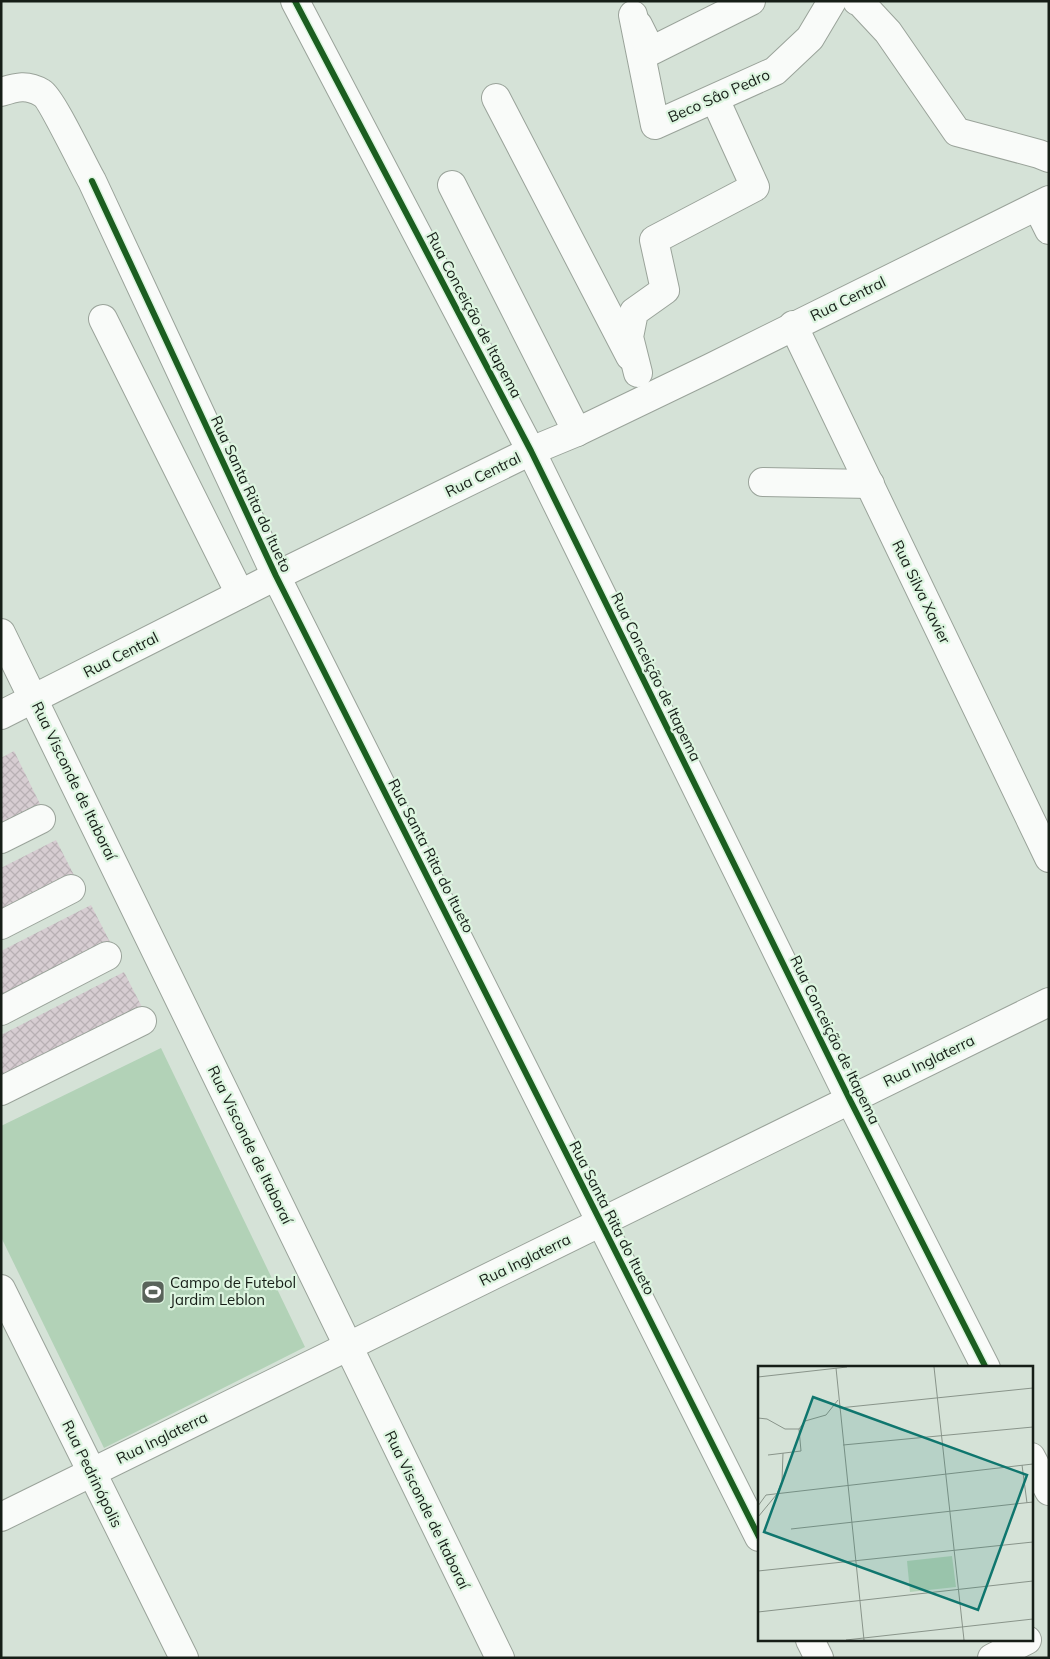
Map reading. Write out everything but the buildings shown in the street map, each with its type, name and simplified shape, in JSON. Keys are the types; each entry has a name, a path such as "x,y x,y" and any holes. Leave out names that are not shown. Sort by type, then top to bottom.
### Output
{"street":[{"name":"Rua Conceição de Itapema","path":"296,1 532,451 850,1100 985,1366"},
{"path":"630,8 651,51 751,1"},
{"name":"Beco Sâo Pedro","path":"630,8 655,125 776,71 810,38 832,1"},
{"path":"857,1 888,32 957,132 1049,158"},
{"name":"Rua Santa Rita do Itueto","path":"8,86 43,93 92,181 276,576 758,1536"},
{"path":"496,98 638,373"},
{"path":"644,400 629,337 634,312 665,290 654,240 756,187 715,99"},
{"path":"452,185 577,432"},
{"name":"Rua Central","path":"1,715 276,576 532,451 644,400 1043,203"},
{"path":"1043,203 1049,230"},
{"path":"103,319 240,594"},
{"name":"Rua Silva Xavier","path":"794,325 1049,858"},
{"path":"763,482 870,484"},
{"name":"Rua Visconde de Itaboraí","path":"1,633 500,1658"},
{"path":"1,839 41,819"},
{"path":"1,925 71,889"},
{"path":"1,1011 107,956"},
{"name":"Rua Inglaterra","path":"1,1517 1049,1002"},
{"path":"1,1091 142,1021"},
{"name":"Rua Pedrinópolis","path":"1,1289 184,1658"},
{"path":"1032,1459 1049,1491"},
{"path":"1032,1638 1049,1630"},
{"path":"811,1642 819,1658"},
{"path":"992,1658 1023,1642"}],"green space":[{"name":"Campo de Futebol Jardim Leblon","path":"161,1048 305,1347 104,1448 1,1237 1,1126"}],"cycle path":[{"path":"295,1 531,451 850,1100 985,1366"},
{"path":"92,181 276,576 758,1535"}],"place":[{"name":"Campo de Futebol Jardim Leblon","path":"153,1292"}]}
